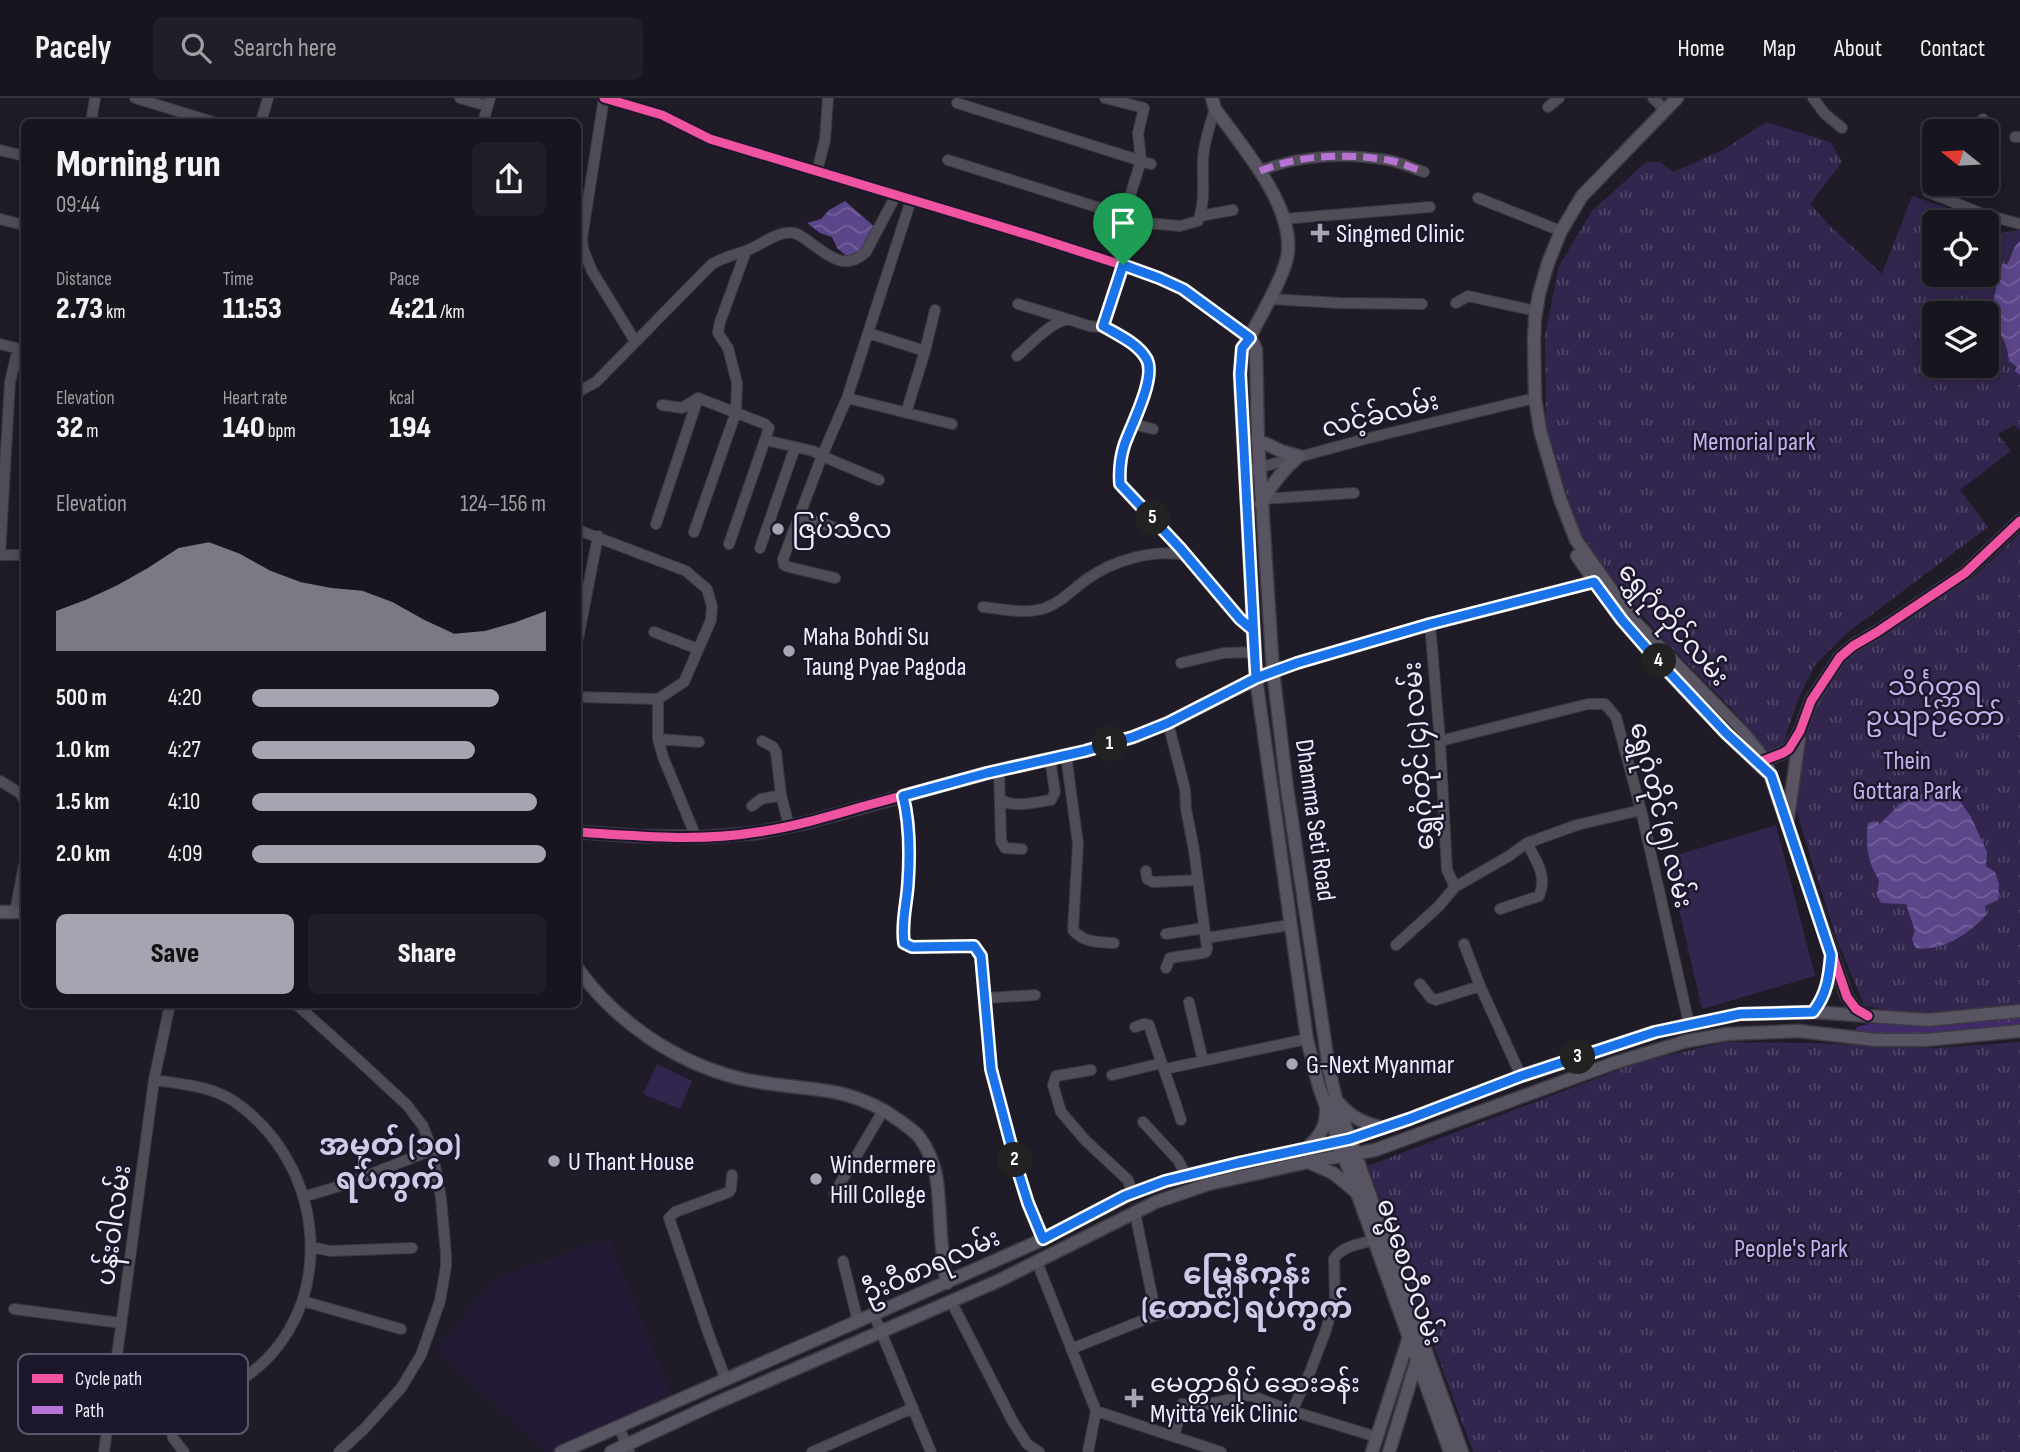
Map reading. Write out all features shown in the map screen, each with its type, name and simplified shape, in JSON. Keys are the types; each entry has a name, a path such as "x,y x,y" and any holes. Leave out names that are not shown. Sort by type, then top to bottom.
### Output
{"main road":[{"name":"ရွှေဂုံတိုင်လမ်း","path":"1677,98 1662,103 1585,182 1557,230 1535,282 1526,364 1534,437 1569,543 1598,580 1622,620 1649,651 1761,762"},
{"path":"1214,103 1275,198 1290,242 1286,264 1250,338 1242,348 1240,374 1244,472"},
{"path":"1250,338 1256,349 1262,501"},
{"path":"1258,440 1300,456"},
{"path":"1262,501 1286,468 1300,456"},
{"name":"Dhamma Seti Road","path":"1244,472 1256,678 1290,925 1307,1039 1319,1087 1331,1103"},
{"name":"Dhamma Seti Road","path":"1262,501 1273,671 1287,788 1329,1069 1331,1103"},
{"path":"1788,825 1800,732 1811,701 1840,657 1965,573 2020,521"},
{"path":"581,832 696,837 757,832 789,826 999,769 1050,759 1133,737 1168,723 1273,671"},
{"path":"1800,732 1789,749 1761,762 1771,775 1853,1016 1850,1030 1842,1036"},
{"path":"0,912 20,912"},
{"path":"1290,925 1307,923"},
{"path":"1813,1012 1826,992 1831,955"},
{"path":"581,972 604,999 657,1044 694,1062 746,1079 847,1094 884,1110 919,1138 936,1174 940,1195 943,1285 948,1303"},
{"path":"1847,997 1856,1009 1867,1016"},
{"name":"ဦးဝီစာရလမ်း","path":"611,1452 627,1449 714,1404 982,1288 1156,1202 1307,1155 1521,1076 1625,1042 1689,1024 1740,1014 1813,1012 1927,1020 2020,1011"},
{"path":"1798,1013 1799,1031"},
{"name":"ဦးဝီစာရလမ်း","path":"561,1452 943,1285 1039,1241 1132,1193 1186,1175 1307,1155 1350,1155 1375,1150 1614,1063 1687,1041 1727,1034 1799,1031 1876,1040 1926,1040 2020,1031"},
{"path":"1358,1195 1307,1155 1323,1129 1331,1103 1352,1116 1384,1128"},
{"name":"ဓမ္မစေတီလမ်း","path":"1331,1103 1350,1155 1365,1179 1415,1336"},
{"path":"1365,1179 1366,1164 1375,1150"},
{"name":"ဓမ္မစေတီလမ်း","path":"1350,1155 1358,1195 1374,1240 1462,1452"},
{"path":"1039,1241 1040,1261"},
{"path":"975,1270 982,1288"},
{"path":"1389,1452 1417,1361 1415,1336"},
{"path":"1372,1452 1415,1336"},
{"path":"787,1353 794,1370"},
{"name":"ဓမ္မစေတီလမ်း","path":"1417,1361 1450,1452"},
{"path":"1409,1387 1418,1381 1425,1387"},
{"path":"707,1389 714,1404"},
{"path":"1384,1414 1394,1412 1400,1418"}],"street":[{"path":"92,119 95,98"},
{"path":"135,98 202,119"},
{"path":"262,119 268,98"},
{"path":"460,98 489,102 484,119"},
{"path":"635,341 592,271 583,249 582,238 604,98 662,115 710,139 1159,278 1183,289 1250,338"},
{"path":"817,171 825,140 828,98"},
{"path":"1105,98 1144,108 1138,134 1146,163 1124,215"},
{"path":"1548,107 1559,98"},
{"path":"1813,98 1825,114 1842,128"},
{"path":"957,103 1146,163"},
{"path":"948,160 1147,223 1180,226 1198,221 1203,209 1204,147 1214,103"},
{"path":"0,150 21,155"},
{"path":"1259,171 1281,162 1322,156 1390,160 1424,172"},
{"path":"581,390 596,382 712,264 783,234 793,233 831,257 851,262 859,259 866,252 896,195"},
{"path":"1938,196 1983,214 2020,224"},
{"path":"1478,198 1557,230"},
{"path":"835,578 784,565 783,559 847,398 911,200"},
{"path":"1283,219 1430,207"},
{"path":"1200,216 1233,210"},
{"path":"0,221 21,224"},
{"path":"694,532 736,412 737,383 728,348 718,333 746,251"},
{"path":"1103,326 1123,265"},
{"path":"1456,303 1468,296 1533,310"},
{"path":"1269,299 1422,304"},
{"path":"1018,304 1096,328 1103,326 1133,344 1148,360 1146,386 1119,466 1120,484 1186,555 1240,619 1253,630"},
{"path":"906,413 935,310"},
{"path":"1017,356 1057,322 1067,319"},
{"path":"869,333 925,351"},
{"path":"0,344 21,349 10,382 0,555 21,555"},
{"path":"698,398 768,426 730,544"},
{"path":"662,405 682,408 698,398"},
{"path":"656,524 698,398"},
{"path":"847,398 952,424"},
{"name":"လင့်ခ်လမ်း","path":"1244,472 1531,399"},
{"path":"1133,424 1153,429"},
{"path":"765,440 813,451 879,480"},
{"path":"760,548 795,447"},
{"path":"1262,501 1354,493"},
{"path":"799,516 836,528"},
{"path":"581,531 686,571 707,589 712,606 711,620 684,682 658,699 581,697"},
{"path":"581,624 598,536"},
{"path":"983,607 1026,611 1044,608 1057,602 1090,577 1126,560 1173,553 1186,555"},
{"path":"1273,671 1430,624 1598,580"},
{"name":"ရွှေဂုံတိုင် (၄) လမ်း","path":"1430,624 1447,870 1454,886"},
{"path":"654,632 698,649"},
{"path":"1181,663 1224,653 1255,652"},
{"path":"658,699 658,739 669,776 696,837"},
{"name":"ရွှေဂုံတိုင် (၅) လမ်း","path":"1440,741 1587,704 1605,704 1616,717 1641,810 1689,1024"},
{"path":"1166,968 1170,958 1206,952 1194,850 1185,809 1185,789 1168,723"},
{"path":"658,739 699,742"},
{"path":"762,741 776,752 780,795 789,826"},
{"path":"1066,755 1078,844 1073,930 1080,938 1114,943"},
{"path":"1000,799 1015,804 1051,800 1055,792 1050,759"},
{"path":"999,769 1002,845 1004,848 1022,849"},
{"path":"0,781 21,795"},
{"path":"752,806 761,799 780,795"},
{"path":"903,796 909,825 908,883 902,930 904,943 912,947 974,946 981,956 991,1069 1039,1241"},
{"path":"1396,945 1438,907 1454,886 1527,843 1577,825 1641,810"},
{"path":"1500,909 1539,896 1544,886 1539,867 1527,843"},
{"path":"1146,870 1147,878 1153,882 1198,880"},
{"path":"1166,934 1290,925"},
{"path":"1464,944 1521,1076"},
{"path":"1420,984 1431,998 1436,1000 1480,986"},
{"path":"986,998 1035,995"},
{"path":"1189,1002 1203,1061"},
{"name":"ပန်းဝါလမ်း","path":"117,1354 154,1080 169,1008"},
{"path":"300,1008 407,1105 423,1126 432,1150 441,1198 446,1255 439,1301 421,1355 401,1388 365,1429 339,1452"},
{"path":"1135,1027 1149,1025 1181,1120"},
{"path":"1112,1075 1203,1061 1307,1039"},
{"path":"1091,1070 1056,1076 1054,1085 1061,1112 1086,1141 1128,1180 1132,1193"},
{"path":"154,1080 206,1088 234,1101 277,1142 289,1160 303,1197 312,1247 311,1271 303,1301 293,1323 275,1349 248,1373"},
{"path":"834,1194 884,1110"},
{"path":"1143,1122 1178,1160 1186,1175"},
{"path":"303,1197 343,1185 432,1150"},
{"path":"726,1380 669,1218 675,1212 729,1192 732,1175"},
{"path":"1135,1213 1156,1315"},
{"path":"1292,1411 1310,1372 1335,1299 1334,1259 1337,1253 1345,1248 1374,1240"},
{"path":"312,1247 330,1251 412,1248"},
{"path":"843,1261 858,1322"},
{"path":"1040,1261 1096,1411 1088,1452"},
{"path":"303,1301 401,1329"},
{"path":"948,1303 1013,1422 1027,1444 1039,1452"},
{"path":"14,1309 121,1323"},
{"path":"1071,1349 1156,1315 1171,1312"},
{"path":"874,1315 931,1452"},
{"path":"1174,1437 1182,1404 1203,1405 1250,1395 1377,1437"},
{"path":"812,1452 913,1408"},
{"path":"1096,1411 1221,1452"},
{"path":"619,1427 627,1449"},
{"name":"ပန်းဝါလမ်း","path":"104,1452 107,1434"},
{"path":"172,1434 184,1452"}],"shaded area":[{"path":"609,1238 673,1397 545,1452 437,1350 493,1279"}],"green space":[{"name":"Memorial park","path":"1766,122 1830,142 1842,162 1810,204 1882,274 1912,196 1953,210 1922,210 1922,287 1999,287 1999,233 2020,230 2020,430 2014,425 1998,434 2011,451 1960,490 1988,527 1847,633 1815,665 1799,697 1782,747 1766,752 1734,711 1660,636 1612,578 1578,529 1546,430 1545,335 1559,266 1592,211 1646,162 1660,162 1674,172 1725,149"},
{"name":"Thein Gottara Park","path":"2020,533 2020,1005 1952,1013 1891,1012 1864,1005 1838,943 1797,813 1790,760 1804,725 1836,669 1866,642 1976,575"},
{"path":"1776,825 1815,976 1702,1009 1667,858"},
{"path":"2020,1016 2020,1026 1940,1034 1858,1034 1854,1031 1857,1027 1868,1024 1973,1021"},
{"name":"People's Park","path":"1726,1042 1937,1048 2020,1042 2020,1452 1473,1452 1368,1166 1639,1062"},
{"path":"657,1064 692,1081 680,1109 643,1094"}],"water":[{"path":"845,201 876,228 864,248 849,258 837,248 832,237 820,233 807,223 821,219 829,210"},
{"path":"2020,241 2020,375 2015,371 2017,367 2009,361 2005,343 1999,333 1999,301 1994,301 1994,298 1997,287 1999,287 2002,264 2007,264"},
{"path":"1943,787 1952,790 1971,817 1987,852 1986,866 1995,872 1999,884 1998,900 1985,906 1986,915 1972,929 1954,940 1935,947 1915,948 1912,939 1915,931 1906,904 1881,903 1877,895 1879,880 1868,853 1868,823 1875,821 1880,824 1909,798"}],"marked path":[{"path":"1260,171 1290,162 1339,156 1388,160 1424,172"}],"cycle path":[{"path":"604,98 662,115 710,139 1159,277 1195,296 1250,337"},
{"path":"581,832 713,837 758,832 810,821 1002,769 1115,743 1152,730 1277,670 1395,633 1594,582 1649,651 1757,763 1789,749 1800,731 1811,701 1840,657 1965,573 2020,521"},
{"path":"1771,775 1847,997 1856,1009 1868,1016"}],"place":[{"name":"Singmed Clinic","path":"1320,233"},
{"name":"ဇြပ်သီလ","path":"778,529"},
{"name":"Maha Bohdi Su Taung Pyae Pagoda","path":"789,651"},
{"name":"G-Next Myanmar","path":"1292,1064"},
{"name":"U Thant House","path":"554,1161"},
{"name":"Windermere Hill College","path":"816,1179"},
{"name":"မေတ္တာရိပ် ဆေးခန်း Myitta Yeik Clinic","path":"1134,1398"}],"district":[{"name":"အမှတ် (၁၀) ရပ်ကွက်","path":"390,1162"},
{"name":"မြေနီကုန်း (တောင်) ရပ်ကွက်","path":"1247,1291"}],"route":[{"path":"1123,265 1103,326 1133,344 1148,360 1149,370 1119,466 1120,484 1180,548 1240,619 1253,630 1255,652 1256,678 1297,663 1430,624 1594,582 1649,651 1726,733 1771,775 1831,955 1826,992 1813,1012 1740,1014 1655,1032 1521,1076 1350,1139 1165,1181 1125,1196 1043,1239 1018,1171 991,1069 981,956 974,946 912,947 904,943 902,930 908,883 909,825 903,796 1133,737 1168,723 1256,678 1253,630 1244,472 1240,374 1242,348 1250,338 1183,289 1123,265"}],"park label":[{"name":"သိင်္ဂုတ္တရ ဥယျာဉ်တော်","path":"1935,701"}]}
